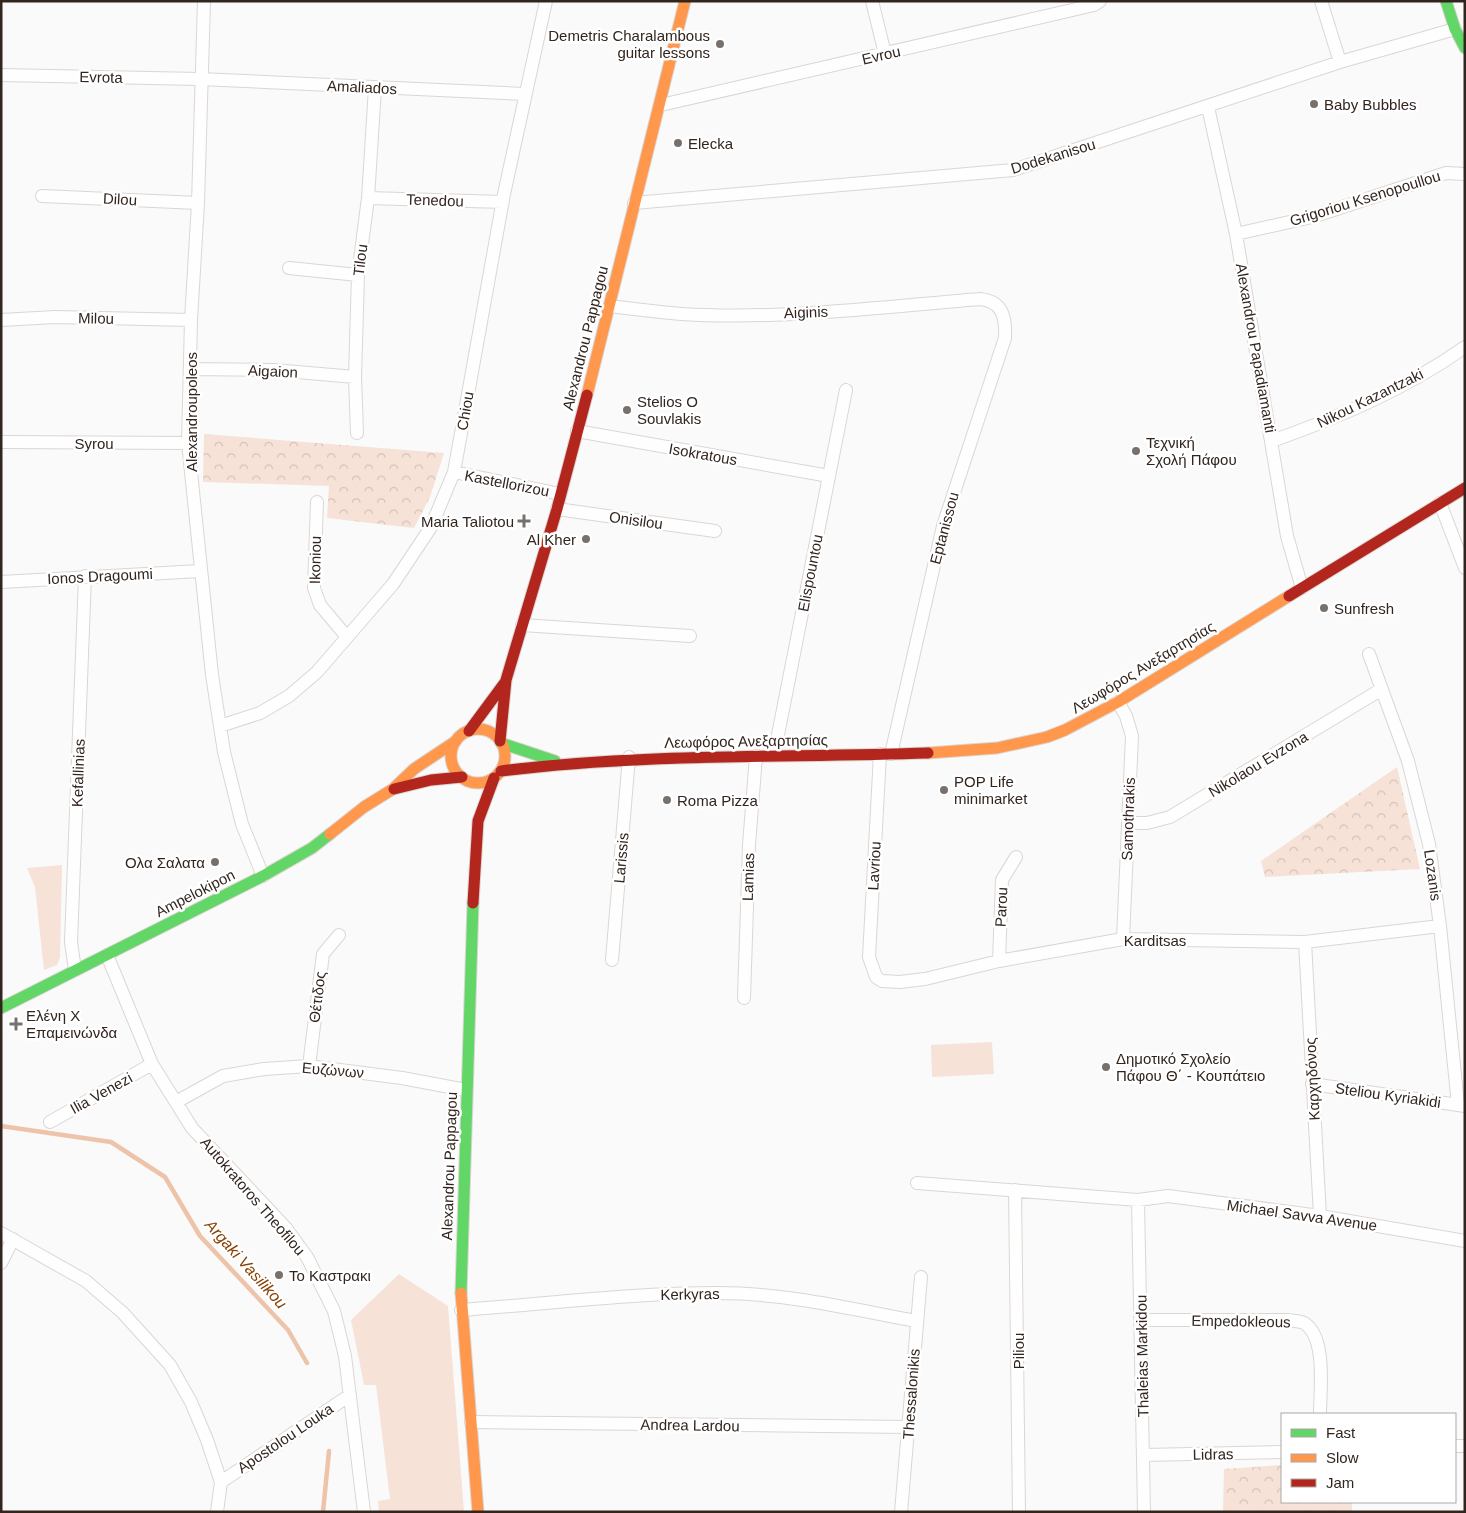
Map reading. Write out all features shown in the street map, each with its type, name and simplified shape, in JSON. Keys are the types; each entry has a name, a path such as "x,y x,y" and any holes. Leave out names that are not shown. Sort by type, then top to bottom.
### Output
{"main road":[{"name":"Alexandrou Pappagou","path":"501,742 506,680 557,509 610,306 634,202 661,105 685,1"},
{"path":"1446,1 1455,29 1465,48"},
{"name":"Λεωφόρος Ανεξαρτησίας","path":"497,774 558,762 629,757 975,751 1037,739 1076,725 1118,702 1465,488"},
{"name":"Alexandrou Pappagou","path":"468,731 506,680"},
{"path":"479,729 489,732 501,742 505,759 497,774 480,783 464,779 452,764 451,757 456,741 468,731 479,729"},
{"name":"Ampelokipon","path":"1,1008 263,876 312,848 364,807 393,789 414,769 456,741"},
{"name":"Λεωφόρος Ανεξαρτησίας","path":"501,742 558,762"},
{"name":"Alexandrou Pappagou","path":"478,821 497,774"},
{"name":"Alexandrou Pappagou","path":"464,779 478,821 461,1241 461,1310 472,1422 478,1512"},
{"name":"Ampelokipon","path":"393,789 431,780 464,779"}],"street":[{"name":"Alexandroupoleos","path":"204,1 200,79 198,202 190,320 188,443 200,571 220,726 238,808 263,876"},
{"name":"Chiou","path":"220,726 260,713 289,696 317,672 393,584 427,534 454,472 524,94 546,1"},
{"path":"872,1 885,54"},
{"name":"Evrou","path":"661,105 1094,5 1100,1"},
{"path":"1321,1 1340,62"},
{"name":"Dodekanisou","path":"634,202 1013,170 1340,62 1455,29"},
{"name":"Evrota","path":"1,76 200,79"},
{"name":"Amaliados","path":"200,79 524,94"},
{"name":"Tilou","path":"357,433 355,377 358,275 368,198 375,88"},
{"name":"Alexandrou Papadiamanti","path":"1208,107 1236,234 1288,536 1302,588"},
{"name":"Grigoriou Ksenopoullou","path":"1236,234 1312,217 1446,173 1465,174"},
{"name":"Dilou","path":"42,196 198,202"},
{"name":"Tenedou","path":"368,198 503,202"},
{"path":"289,268 358,275"},
{"name":"Aiginis","path":"610,306 683,314 734,315 838,310 980,299 988,300 1000,308"},
{"name":"Eptanissou","path":"886,754 943,526 1005,338 1005,320 1000,308"},
{"name":"Milou","path":"1,320 55,317 190,320"},
{"name":"Nikou Kazantzaki","path":"1272,441 1330,421 1463,353"},
{"name":"Aigaion","path":"190,369 274,370 355,377"},
{"name":"Elispountou","path":"774,755 846,390"},
{"name":"Isokratous","path":"577,431 829,476"},
{"name":"Syrou","path":"1,442 188,443"},
{"name":"Kastellorizou","path":"454,472 560,494"},
{"name":"Ikoniou","path":"317,502 314,588 320,605 347,637"},
{"path":"1440,503 1465,568"},
{"name":"Onisilou","path":"557,509 715,531"},
{"name":"Ionos Dragoumi","path":"1,582 200,571"},
{"name":"Kefallinias","path":"75,970 71,942 86,576"},
{"path":"522,626 690,636"},
{"name":"Lozanis","path":"1369,654 1408,761 1420,802 1429,844 1461,1105"},
{"name":"Nikolaou Evzona","path":"1128,823 1147,823 1170,817 1382,689"},
{"name":"Samothrakis","path":"1118,702 1126,716 1132,736 1123,939"},
{"name":"Lavriou","path":"876,976 869,957 886,754"},
{"name":"Lamias","path":"744,998 748,845 756,756"},
{"name":"Larissis","path":"612,960 629,757"},
{"name":"Parou","path":"999,960 1002,880 1016,857"},
{"name":"Karditsas","path":"876,976 882,981 890,982 925,979 999,960 1123,939 1305,942 1440,926"},
{"name":"Θέτιδος","path":"309,1066 323,954 339,935"},
{"name":"Καρχηδόνος","path":"1305,942 1320,1216"},
{"name":"Autokratoros Theofilou","path":"107,955 152,1064 192,1128 286,1228 307,1257 334,1312 345,1356 364,1512"},
{"name":"Ilia Venezi","path":"50,1122 152,1064"},
{"name":"Ευζώνων","path":"176,1102 223,1076 264,1069 309,1066 402,1078 466,1090"},
{"name":"Steliou Kyriakidi","path":"1312,1084 1461,1105"},
{"name":"Michael Savva Avenue","path":"917,1183 1138,1200 1168,1196 1320,1216 1465,1240"},
{"name":"Piliou","path":"1015,1190 1019,1512"},
{"name":"Thaleias Markidou","path":"1138,1200 1142,1320 1144,1512"},
{"path":"1,1233 86,1281 123,1313 170,1365 191,1402 207,1440 221,1482 217,1512"},
{"path":"1,1263 13,1239"},
{"name":"Thessalonikis","path":"901,1512 921,1277"},
{"name":"Kerkyras","path":"461,1310 662,1294 719,1293 786,1297 916,1321"},
{"name":"Empedokleous","path":"1142,1320 1288,1320 1303,1322 1313,1331 1320,1352 1320,1413"},
{"name":"Apostolou Louka","path":"221,1482 350,1395"},
{"name":"Andrea Lardou","path":"472,1422 908,1427"},
{"name":"Lidras","path":"1144,1455 1281,1452"}],"green space":[{"path":"204,434 444,453 430,497 414,528 327,518 329,486 203,482"},
{"path":"1397,767 1420,869 1265,877 1261,861"},
{"path":"62,865 60,957 57,965 44,970 35,887 27,868"},
{"path":"992,1042 994,1074 932,1077 931,1045"},
{"path":"399,1274 448,1306 464,1512 379,1512 378,1501 390,1499 376,1385 364,1385 351,1320"},
{"path":"1281,1465 1281,1503 1352,1503 1352,1512 1223,1512 1224,1469"}],"waterway":[{"name":"Argaki Vasilikou","path":"1,1126 111,1142 165,1177 200,1236 288,1330 307,1363"},
{"name":"Argaki Vasilikou","path":"323,1512 329,1451"}],"traffic: fast":[{"path":"1446,1 1455,29 1465,48"},
{"path":"501,743 555,761"},
{"path":"1,1008 263,876 312,848 330,834"},
{"path":"461,1293 473,903"}],"traffic: slow":[{"path":"587,395 685,1"},
{"path":"928,753 997,748 1047,737 1065,730 1118,702 1289,596"},
{"path":"478,729 488,731 497,737 503,746 505,756 503,766 497,775 488,781 478,783 468,781 459,775 453,766 451,756 453,746 459,737 468,731 478,729"},
{"path":"330,834 364,807 393,789 414,769 456,741"},
{"path":"461,1293 478,1512"}],"traffic: jam":[{"path":"500,741 506,680 557,509 587,395"},
{"path":"1289,596 1465,488"},
{"path":"469,731 506,681"},
{"path":"501,771 608,761 928,753"},
{"path":"394,789 431,780 462,777"},
{"path":"473,903 478,821 494,778"}],"place":[{"name":"Demetris Charalambous guitar lessons","path":"720,44"},
{"name":"Baby Bubbles","path":"1314,104"},
{"name":"Elecka","path":"678,143"},
{"name":"Stelios O Souvlakis","path":"627,410"},
{"name":"Τεχνική Σχολή Πάφου","path":"1136,451"},
{"name":"Maria Taliotou","path":"524,521"},
{"name":"Al Kher","path":"586,539"},
{"name":"Sunfresh","path":"1324,608"},
{"name":"POP Life minimarket","path":"944,790"},
{"name":"Roma Pizza","path":"667,800"},
{"name":"Ολα Σαλατα","path":"215,862"},
{"name":"Ελένη Χ Επαμεινώνδα","path":"16,1024"},
{"name":"Δημοτικό Σχολείο Πάφου Θ΄ - Κουπάτειο","path":"1106,1067"},
{"name":"Το Καστρακι","path":"279,1275"}]}
